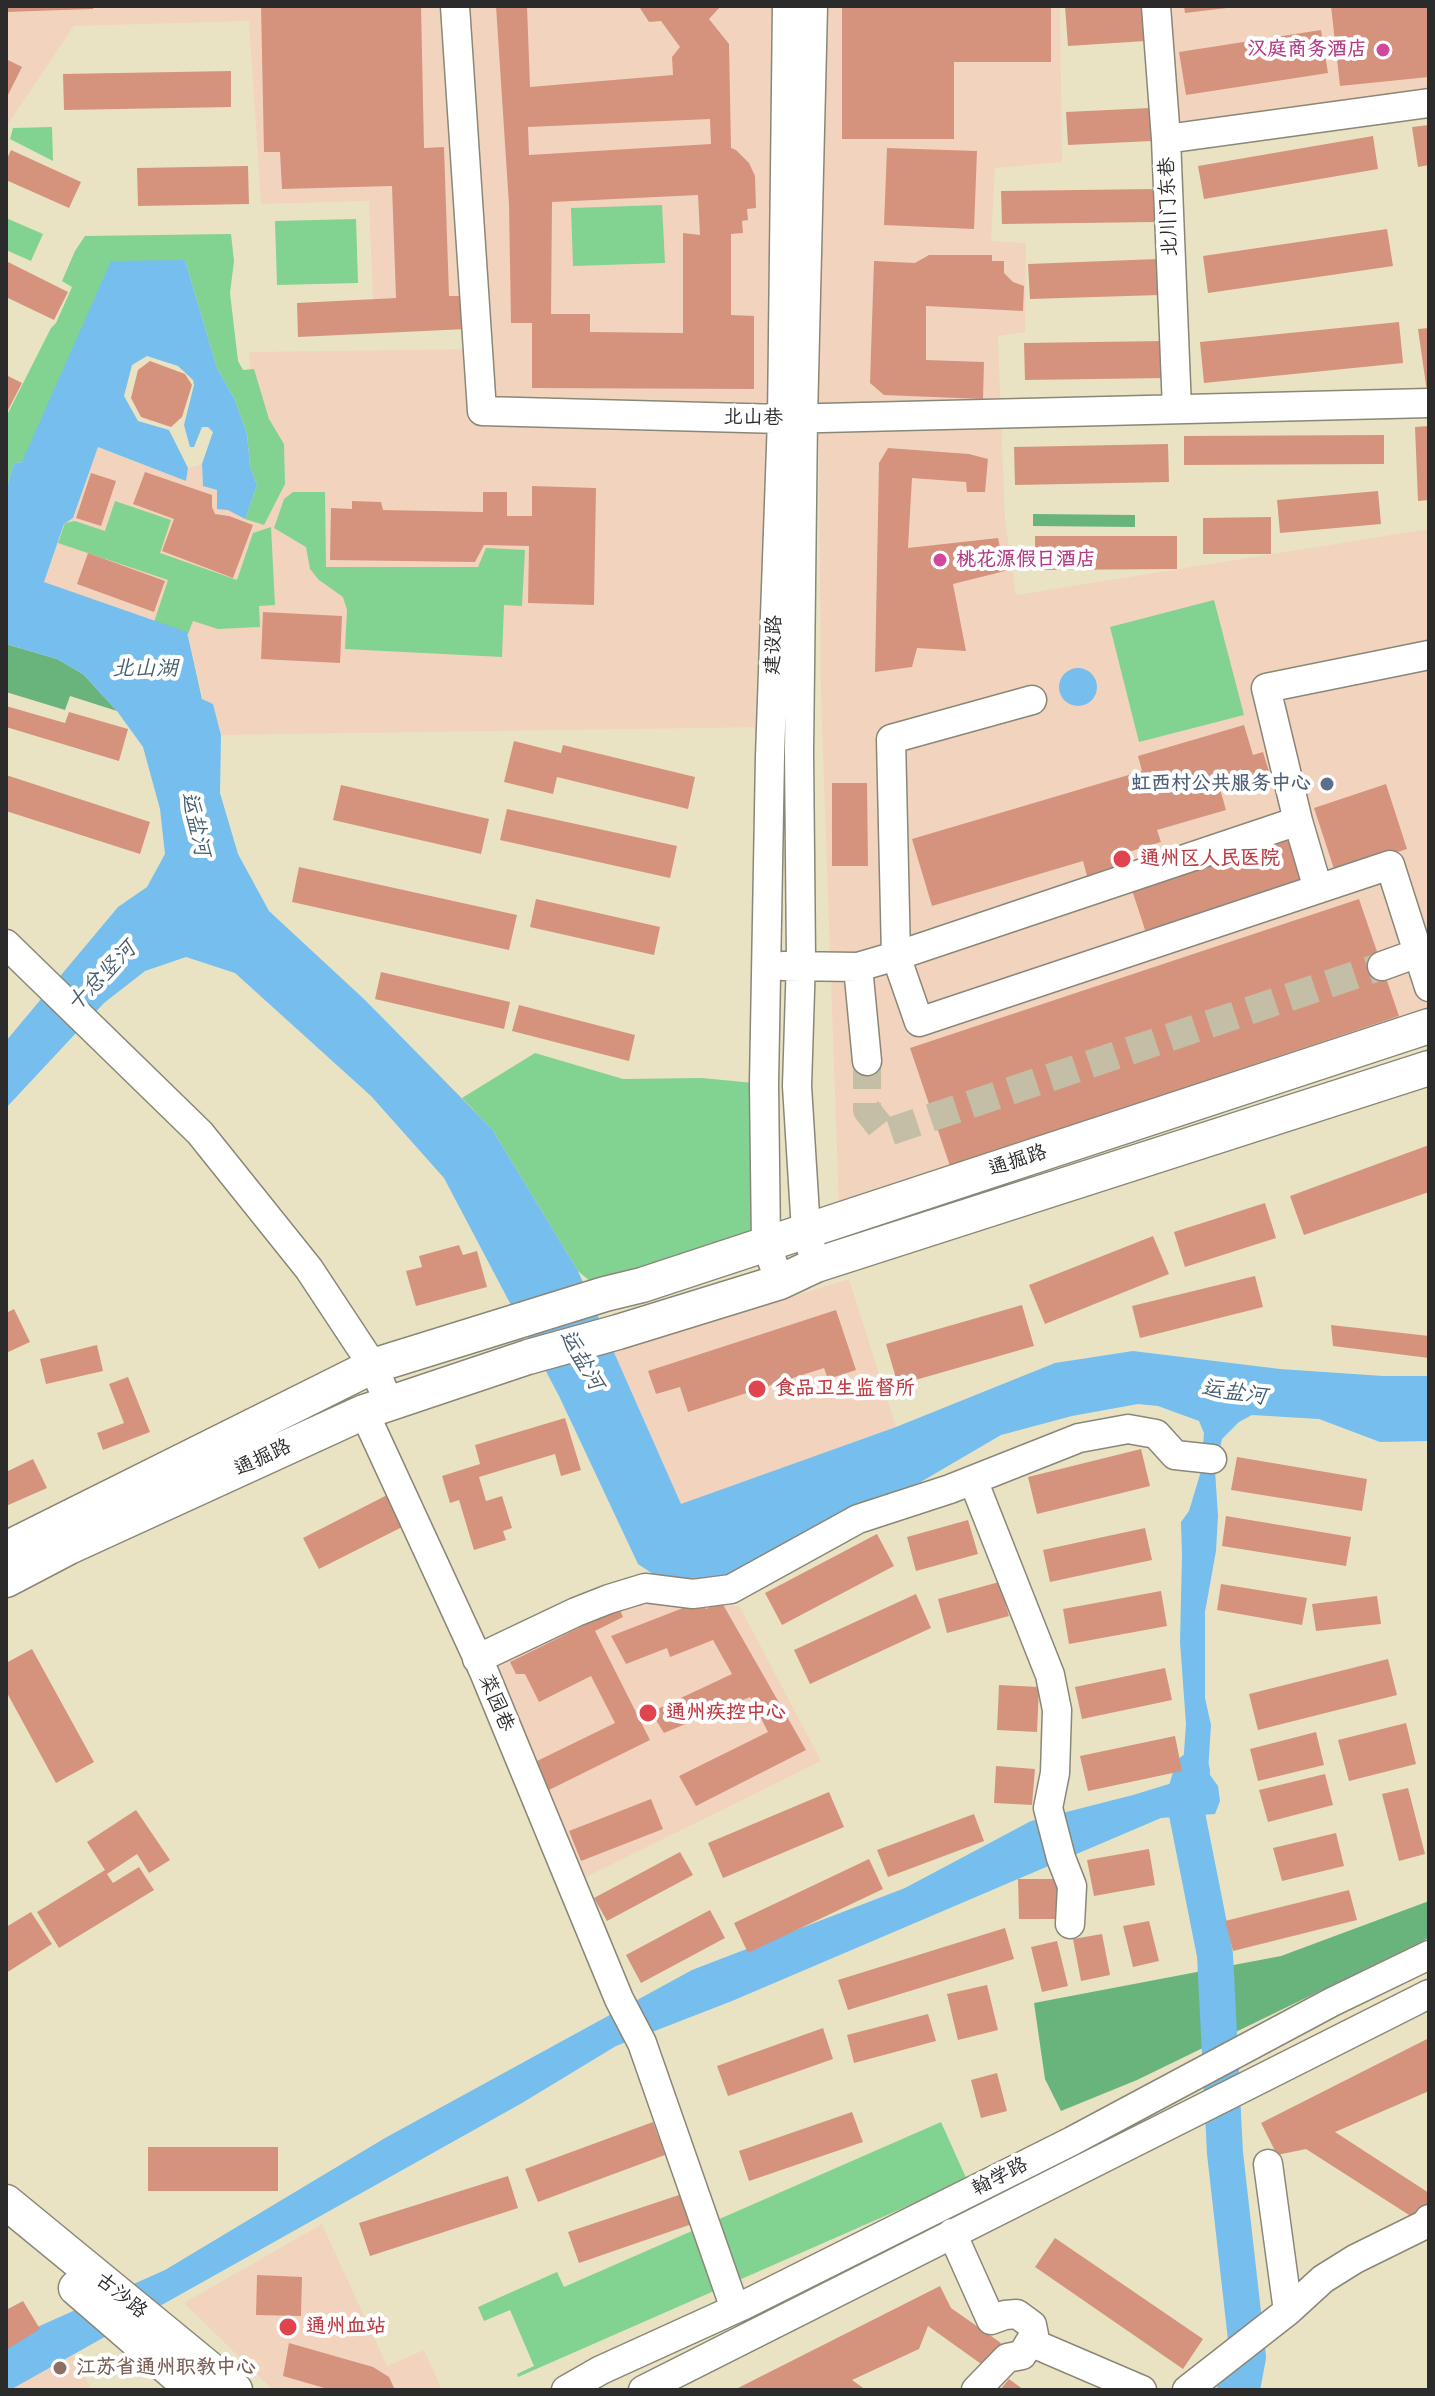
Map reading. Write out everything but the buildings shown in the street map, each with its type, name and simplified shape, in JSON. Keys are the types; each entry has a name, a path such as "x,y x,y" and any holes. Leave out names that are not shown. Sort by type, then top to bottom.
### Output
{"main road":[{"name":"通掘路","path":"6,1549 373,1366 642,1285 1429,1026"},
{"name":"通掘路","path":"6,1580 69,1547 376,1408 528,1357 780,1282 816,1265 1429,1068"},
{"name":"古沙路","path":"6,2202 235,2390"},
{"name":"古沙路","path":"6,2228 194,2390"}],"street":[{"name":"北山巷","path":"455,6 482,411 792,418 1429,403"},
{"name":"建设路","path":"787,6 801,959 797,1086 806,1231 816,1265"},
{"name":"建设路","path":"780,1282 766,1244 764,1084 770,727 792,418 813,6"},
{"name":"北川门东巷","path":"1156,6 1166,139 1177,409"},
{"path":"1166,139 1429,103"},
{"path":"1318,889 1266,688 1429,655"},
{"path":"1032,700 891,739 896,956 919,1022 1390,865 1429,987"},
{"path":"766,966 858,967 1298,821"},
{"name":"菜园巷","path":"6,944 200,1133 309,1269 373,1366 376,1408 619,1999 642,2043 735,2309"},
{"path":"1382,966 1418,953"},
{"path":"858,967 867,1061"},
{"path":"477,1659 576,1612 645,1588 693,1594 731,1589 858,1519 973,1480 1079,1438 1128,1429 1156,1434 1175,1455 1212,1459"},
{"path":"973,1480 1050,1675 1057,1710 1055,1773 1048,1808 1072,1886 1070,1924"},
{"name":"翰学路","path":"566,2390 601,2370 735,2309 1096,2128 1332,2002 1429,1955"},
{"name":"翰学路","path":"643,2390 1429,1994"},
{"path":"1268,2164 1288,2311"},
{"path":"1187,2390 1288,2311 1323,2279 1355,2259 1426,2224 1429,2219"},
{"path":"952,2233 991,2320 1017,2314 1032,2325 1034,2335 1022,2355 1007,2358 976,2390"},
{"path":"1030,2342 1142,2390"}],"shaded area":[{"path":"6,6 787,6 770,727 221,735 213,704 203,699 187,632 44,582 65,523 73,518 98,447 186,481 188,468 202,464 203,486 217,490 218,497 257,485 249,352 477,349 474,296 373,299 369,201 261,204 249,21 74,26 6,127"},
{"name":"通州区人民医院","path":"822,6 1060,6 1062,162 995,168 991,241 1026,243 1025,332 998,336 1005,519 1016,595 1429,529 1429,1013 839,1210 821,696 818,361"},
{"path":"1160,6 1429,6 1429,95 1171,132"},
{"name":"食品卫生监督所","path":"849,1279 896,1427 681,1505 613,1352"},
{"name":"通州疾控中心","path":"721,1601 740,1607 821,1761 572,1884 480,1665 619,1608 649,1602"},
{"name":"通州血站","path":"322,2224 387,2366 424,2350 442,2390 273,2390 184,2303"},
{"name":"江苏省通州职教中心","path":"72,2353 92,2390 6,2390 6,2384"}],"green space":[{"path":"52,127 53,161 10,139 13,128"},
{"path":"662,205 665,263 573,266 571,208"},
{"path":"6,218 43,234 31,261 6,250"},
{"path":"356,219 358,283 277,285 275,221"},
{"path":"231,234 234,261 230,293 238,361 243,370 254,369 269,419 284,444 285,484 264,525 245,519 257,485 250,466 247,434 235,400 217,368 185,260 22,462 14,463 6,490 6,417 72,287 62,281 85,236"},
{"path":"293,492 325,492 326,567 478,567 486,548 525,550 522,606 504,605 502,657 345,649 347,610 343,597 319,580 310,569 306,547 274,528 284,499"},
{"path":"115,501 171,520 160,553 237,580 253,533 271,527 275,605 259,606 260,627 218,629 193,621 188,634 154,622 168,580 58,543 65,523 75,521 105,531"},
{"path":"1033,514 1135,515 1135,527 1033,526"},
{"path":"1214,600 1244,715 1139,742 1110,627"},
{"path":"6,644 57,659 83,674 117,711 70,696 65,710 6,692"},
{"path":"535,1053 623,1079 702,1078 764,1084 766,1244 605,1294 578,1271 492,1129 462,1098"},
{"path":"1429,1901 1429,1938 1137,2080 1061,2111 1045,2079 1034,2003 1281,1956"},
{"path":"941,2122 967,2180 518,2377 517,2374 534,2366 510,2310 484,2321 478,2307 557,2272 564,2287"}],"water":[{"path":"185,260 217,368 235,400 247,434 250,466 257,485 245,519 228,510 217,509 217,490 203,486 202,464 213,432 208,427 202,427 194,447 190,447 184,425 193,380 178,366 147,356 132,365 124,396 138,421 169,430 188,468 186,481 98,447 73,518 64,524 44,582 187,632 202,699 213,704 221,735 220,793 238,854 269,911 365,1000 492,1129 578,1271 681,1504 896,1427 1055,1363 1133,1351 1280,1369 1429,1376 1429,1441 1380,1442 1319,1419 1252,1415 1239,1422 1222,1439 1215,1470 1218,1516 1216,1551 1205,1612 1205,1698 1211,1725 1208,1772 1218,1786 1220,1801 1215,1814 1161,1818 732,2001 616,2046 522,2103 6,2390 6,2341 165,2270 385,2138 692,1970 905,1888 1031,1821 1182,1780 1186,1724 1180,1642 1181,1522 1189,1511 1201,1471 1204,1433 1199,1421 1158,1406 1138,1404 1072,1416 1001,1435 919,1483 747,1569 706,1584 659,1578 638,1564 559,1396 444,1178 371,1096 235,973 186,957 145,971 104,1003 6,1108 6,1041 118,907 147,887 165,854 160,809 143,747 117,711 83,674 57,659 6,644 6,490 14,463 22,462 111,261"},
{"path":"1078,668 1092,673 1097,687 1092,701 1078,706 1064,701 1059,687 1064,673"}],"waterway":[{"path":"1192,1771 1184,1799 1215,1955 1225,2153 1248,2357 1243,2384 1235,2390"}],"tunnel":[{"path":"867,1061 867,1110 885,1133 1382,966"}],"place":[{"name":"汉庭商务酒店","path":"1383,50"},
{"name":"桃花源假日酒店","path":"940,560"},
{"name":"虹西村公共服务中心","path":"1327,784"},
{"name":"通州区人民医院","path":"1122,859"},
{"name":"食品卫生监督所","path":"757,1389"},
{"name":"通州疾控中心","path":"648,1713"},
{"name":"通州血站","path":"288,2327"},
{"name":"江苏省通州职教中心","path":"60,2368"}],"water label":[{"name":"北山湖","path":"145,669"},
{"name":"运盐河","path":"195,824"},
{"name":"十总竖河","path":"102,977"},
{"name":"运盐河","path":"581,1360"},
{"name":"运盐河","path":"1234,1393"}]}
